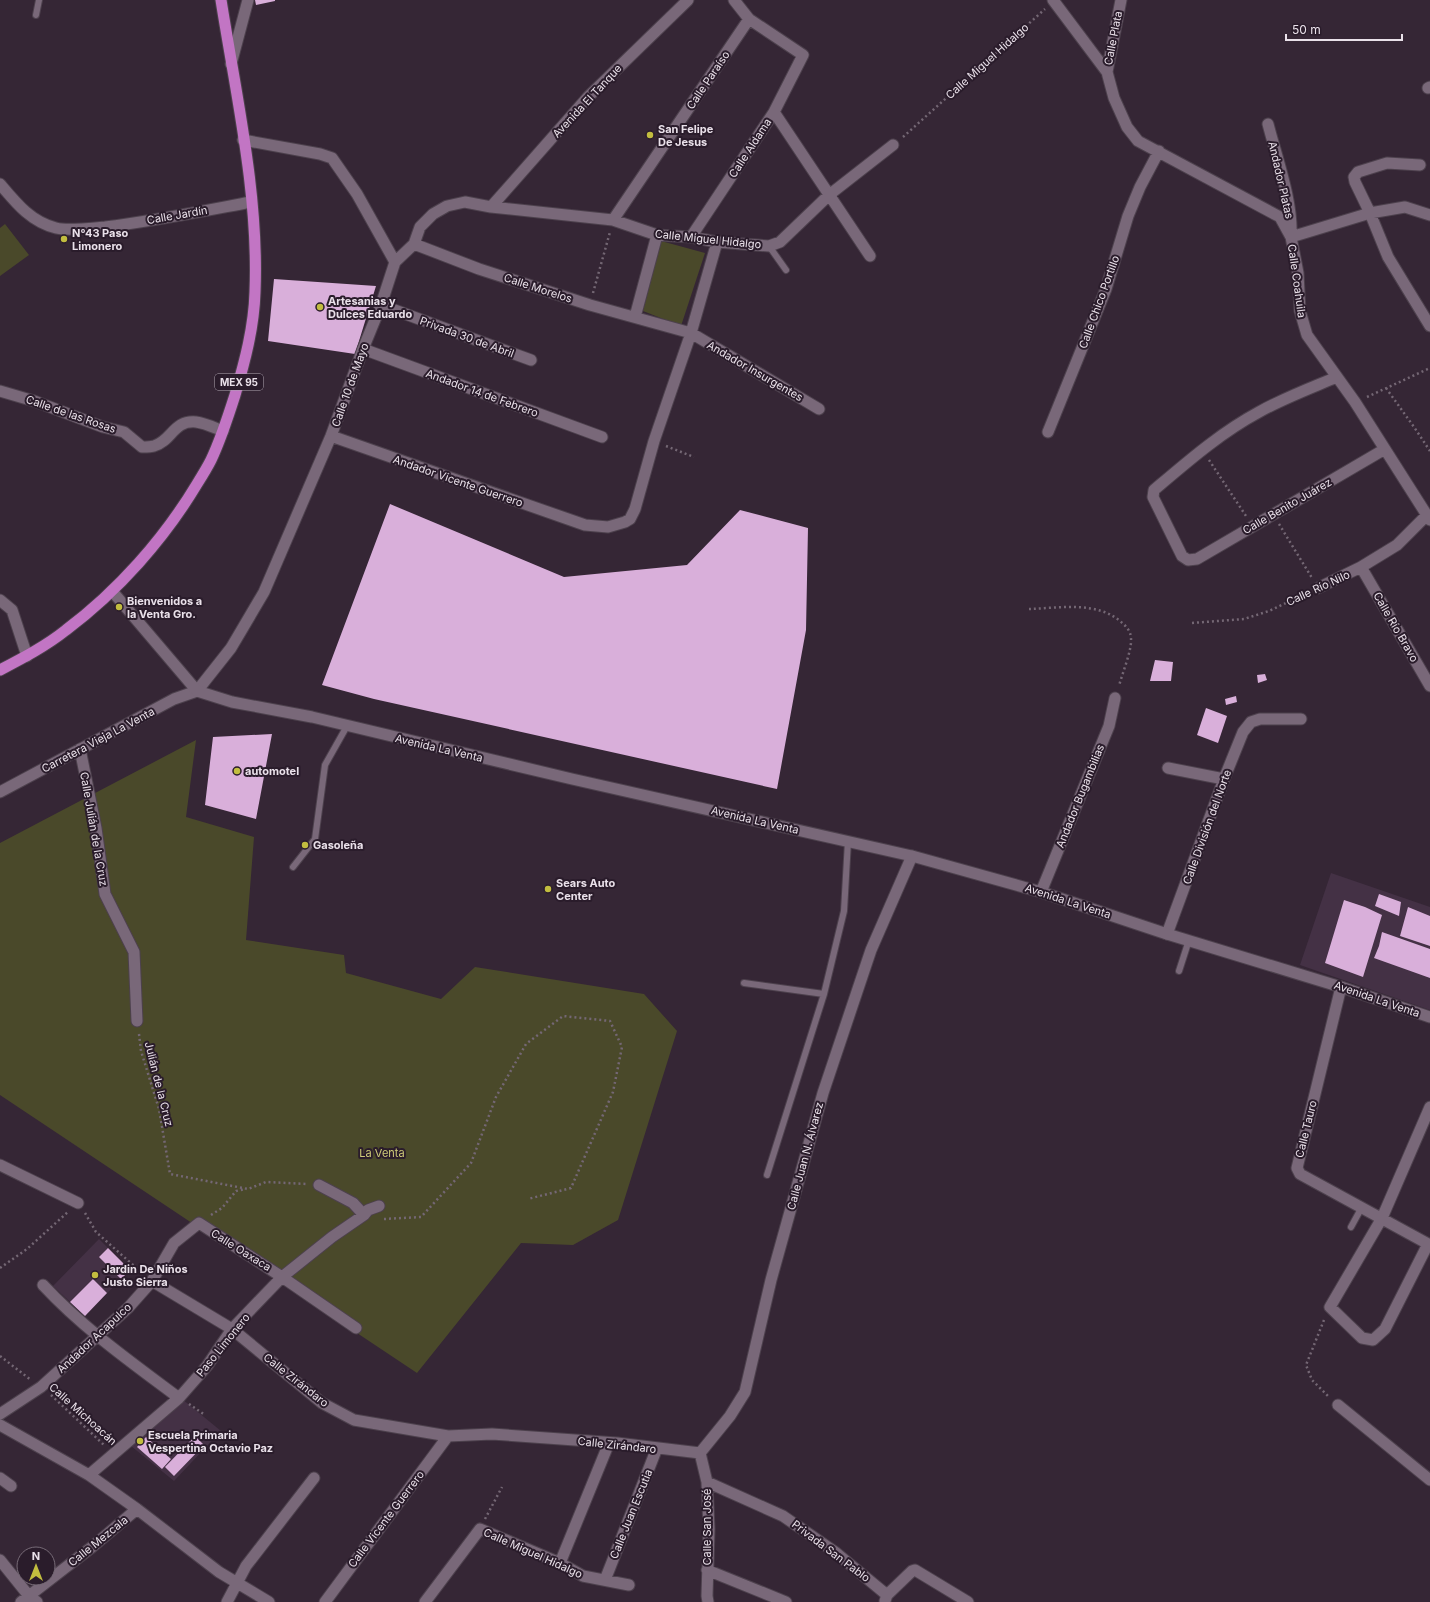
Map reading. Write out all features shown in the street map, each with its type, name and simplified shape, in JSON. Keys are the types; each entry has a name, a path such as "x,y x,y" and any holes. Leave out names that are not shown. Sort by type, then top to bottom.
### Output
{"highway":[{"name":"MEX 95","path":"0,670 66,631 112,591 154,546 186,503 210,462 223,431 249,342 255,294 255,256 251,202 243,140 221,0"}],"street":[{"path":"231,64 248,0"},
{"name":"Avenida El Tanque","path":"491,207 588,97 688,0"},
{"path":"734,0 749,19"},
{"path":"1054,0 1107,72"},
{"name":"Calle Plata","path":"1121,0 1107,72 1114,98 1127,127 1138,141 1159,152"},
{"name":"Calle Aldama","path":"691,237 774,112 803,55 749,19"},
{"name":"Calle Paraíso","path":"613,220 749,19"},
{"path":"774,112 870,256"},
{"name":"Andador Platas","path":"1268,124 1289,206 1292,223 1291,237"},
{"path":"243,140 320,154 332,158 357,194 395,262 414,244"},
{"name":"Calle Miguel Hidalgo","path":"414,244 420,226 433,214 447,206 465,202 491,207 613,220 657,235 691,237 716,242 769,246 780,242 829,195 894,145"},
{"name":"Calle Coahuila","path":"1159,152 1280,217 1291,237 1298,273 1300,311 1307,334 1355,402 1428,517"},
{"name":"Calle Chico Portillo","path":"1048,432 1106,289 1128,216 1140,187 1159,152"},
{"path":"1420,165 1387,162 1358,172 1354,177 1388,257 1430,326"},
{"name":"Calle Jardín","path":"0,184 13,200 32,218 57,228 90,228 128,224 251,202"},
{"path":"1291,237 1370,213 1405,207 1430,215"},
{"path":"635,316 657,235"},
{"path":"654,442 691,333 716,242"},
{"name":"Calle Morelos","path":"414,244 479,269 590,305 635,316 691,333"},
{"name":"Calle 10 de Mayo","path":"197,691 231,648 264,592 331,436 363,349 381,306 395,262"},
{"name":"Privada 30 de Abril","path":"381,306 531,360"},
{"name":"Andador Insurgentes","path":"691,333 818,409"},
{"name":"Andador 14 de Febrero","path":"363,349 602,437"},
{"path":"1202,450 1233,427 1260,411 1337,377"},
{"name":"Calle de las Rosas","path":"0,391 34,401 103,427 124,432 142,447 154,446 166,439 179,425 194,422 223,431"},
{"name":"Andador Vicente Guerrero","path":"331,436 585,525 608,527 630,519 635,509 654,442"},
{"name":"Calle Benito Juárez","path":"1202,450 1154,490 1153,497 1182,556 1188,560 1197,559 1252,525 1273,515 1385,449"},
{"name":"Calle Río Nilo","path":"1318,588 1361,567 1397,545 1428,517"},
{"name":"Calle Río Bravo","path":"1361,567 1430,686"},
{"path":"112,591 197,691"},
{"path":"0,600 12,610 26,656"},
{"name":"Avenida La Venta","path":"197,691 232,702 312,717 572,779 912,856 1041,892 1167,934 1341,987 1430,1017"},
{"name":"Carretera Vieja La Venta","path":"0,792 174,699 197,691"},
{"name":"Andador Bugambilias","path":"1041,892 1109,726 1116,698"},
{"name":"Calle División del Norte","path":"1167,934 1224,779 1243,732 1251,722 1260,719 1301,719"},
{"name":"Calle Julián de la Cruz","path":"80,749 96,828 105,894 134,952 137,1021"},
{"path":"1168,768 1224,779"},
{"name":"Calle Juan N. Álvarez","path":"700,1453 730,1416 746,1392 772,1280 823,1093 871,950 912,856"},
{"name":"Calle Tauro","path":"1341,987 1297,1168 1300,1174 1429,1244"},
{"path":"1429,1244 1385,1329 1373,1340 1362,1338 1330,1307 1382,1218 1430,1107"},
{"path":"0,1165 78,1203"},
{"path":"319,1185 353,1203 364,1215"},
{"name":"Paso Limonero","path":"89,1476 113,1453 179,1398 207,1366 232,1329 282,1277 332,1237 364,1215 368,1210 380,1206"},
{"name":"Calle Oaxaca","path":"199,1223 282,1277 356,1328"},
{"name":"Andador Acapulco","path":"0,1414 41,1387 128,1308 152,1281 174,1243 199,1223"},
{"name":"Calle Zirándaro","path":"152,1281 232,1329 322,1403 354,1420 448,1436 492,1434 609,1443 700,1453"},
{"path":"43,1285 65,1309 96,1336 179,1398"},
{"path":"1338,1405 1430,1480"},
{"path":"0,1425 89,1476 137,1509 219,1572 269,1602"},
{"name":"Calle Vicente Guerrero","path":"325,1602 448,1436"},
{"path":"560,1563 609,1443"},
{"name":"Calle Juan Escutia","path":"605,1580 657,1448"},
{"name":"Calle San José","path":"700,1453 707,1482 709,1529 707,1570 708,1602"},
{"path":"0,1478 11,1486"},
{"path":"227,1602 246,1566 314,1478"},
{"name":"Privada San Pablo","path":"707,1482 783,1516 835,1552 886,1598"},
{"name":"Calle Mezcala","path":"29,1600 137,1509"},
{"name":"Calle Miguel Hidalgo","path":"425,1602 480,1529 560,1563 583,1576 629,1585"},
{"path":"0,1560 29,1600"},
{"path":"707,1570 786,1602"},
{"path":"886,1598 912,1571 915,1570 968,1602"}],"lane":[{"path":"36,15 39,0"},
{"path":"769,246 786,270"},
{"path":"293,867 315,839 325,765 347,726"},
{"path":"766,1175 824,994 844,911 848,841"},
{"path":"1179,970 1189,940"},
{"path":"744,983 824,994"},
{"path":"1351,1227 1362,1207"}],"path":[{"name":"Calle Miguel Hidalgo","path":"894,145 1054,0"},
{"path":"590,305 613,220"},
{"path":"1355,402 1430,368"},
{"path":"1386,388 1430,451"},
{"path":"654,442 694,457"},
{"path":"1202,450 1252,525"},
{"path":"1273,515 1318,588"},
{"name":"Calle Río Nilo","path":"1192,624 1244,619 1269,611 1318,588"},
{"path":"1029,609 1095,609 1112,615 1130,631 1131,639 1116,698"},
{"path":"364,1215 364,1220 421,1217 470,1163 496,1096 526,1044 563,1016 610,1021 622,1047 613,1092 571,1188 528,1199"},
{"name":"Julián de la Cruz","path":"137,1021 141,1050 159,1109 170,1174 248,1189"},
{"path":"199,1223 222,1208 236,1191 248,1189 266,1182 319,1185"},
{"path":"0,1268 27,1249 78,1203 96,1232 152,1281"},
{"path":"1330,1307 1306,1365 1312,1380 1338,1405"},
{"name":"Calle Michoacán","path":"0,1356 41,1387 113,1453"},
{"path":"179,1398 206,1414"},
{"path":"480,1529 502,1487"}],"shaded area":[{"path":"1331,873 1430,907 1430,1010 1300,965"},
{"name":"Jardin De Niños Justo Sierra","path":"99,1239 130,1270 85,1316 53,1286"},
{"path":"182,1399 221,1431 174,1481 131,1446"}],"green space":[{"path":"5,224 29,255 0,276 0,228"},
{"path":"661,241 705,253 681,326 643,311"},
{"name":"La Venta","path":"196,740 186,817 254,837 246,940 344,955 346,973 441,999 475,967 644,994 677,1031 618,1220 573,1245 521,1243 417,1373 0,1095 0,843"}],"building":[{"path":"255,0 275,0 275,1 256,5"},
{"name":"Artesanias y Dulces Eduardo","path":"274,279 376,286 355,354 268,341"},
{"path":"390,504 564,577 687,565 740,510 808,528 806,630 777,789 374,699 322,685"},
{"path":"1155,660 1173,662 1171,681 1150,681"},
{"path":"1265,674 1267,680 1258,683 1257,675"},
{"path":"1236,696 1237,702 1226,705 1225,699"},
{"path":"1206,708 1227,716 1218,743 1197,735"},
{"name":"automotel","path":"272,734 256,819 205,805 213,737"},
{"path":"1379,894 1401,902 1399,916 1375,906"},
{"path":"1344,900 1382,915 1363,977 1325,963"},
{"path":"1408,907 1430,916 1430,946 1400,936"},
{"path":"1382,932 1430,949 1430,978 1374,958 1379,946"},
{"path":"108,1248 130,1270 121,1279 99,1257"},
{"path":"93,1279 107,1293 85,1316 70,1302"},
{"path":"195,1436 204,1445 174,1476 165,1467"},
{"path":"146,1437 171,1459 162,1469 137,1447"}],"place":[{"name":"San Felipe De Jesus","path":"650,135"},
{"name":"N°43 Paso Limonero","path":"64,239"},
{"name":"Artesanias y Dulces Eduardo","path":"320,307"},
{"name":"Bienvenidos a la Venta Gro.","path":"119,607"},
{"name":"automotel","path":"237,771"},
{"name":"Gasoleña","path":"305,845"},
{"name":"Sears Auto Center","path":"548,889"},
{"name":"Jardin De Niños Justo Sierra","path":"95,1275"},
{"name":"Escuela Primaria Vespertina Octavio Paz","path":"140,1441"}]}
